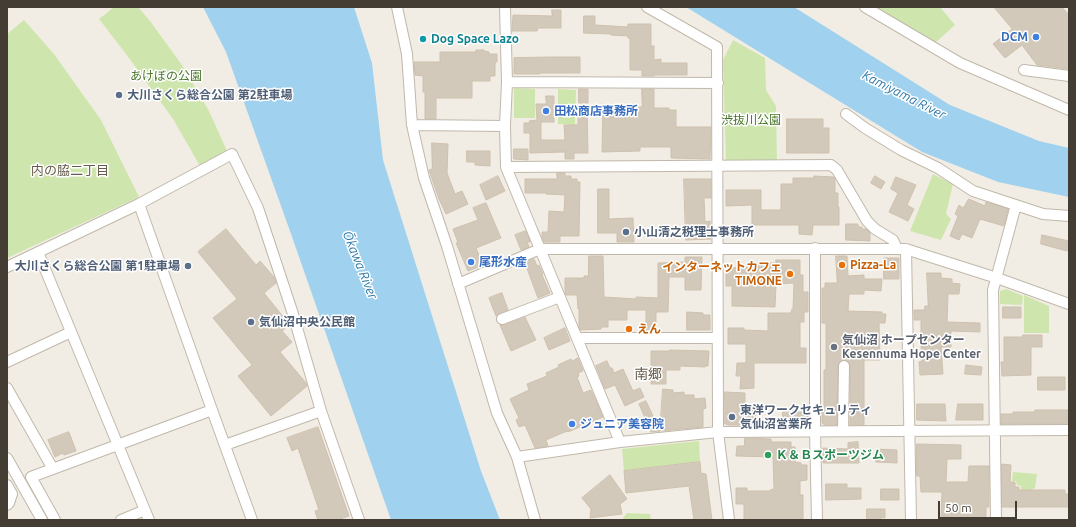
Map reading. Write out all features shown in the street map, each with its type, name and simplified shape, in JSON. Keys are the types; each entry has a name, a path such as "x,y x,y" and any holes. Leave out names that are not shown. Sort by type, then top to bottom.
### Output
{"street":[{"path":"397,7 407,54 412,125 424,178 447,246 497,413 517,456 535,520"},
{"path":"505,7 507,82 505,126 506,167 620,442"},
{"path":"647,7 717,46 718,432 729,520"},
{"path":"865,7 960,63 1069,110"},
{"path":"1024,70 1069,76"},
{"path":"507,82 718,83"},
{"path":"846,114 865,128 901,150 938,168 973,191 1043,214 1069,216"},
{"path":"412,125 505,126"},
{"path":"7,267 139,204 232,154 258,208 321,411 359,520"},
{"path":"506,167 831,165 837,170 867,221 875,229 893,240 902,249 910,431 911,520"},
{"path":"139,204 252,520"},
{"path":"996,520 993,290 1016,205"},
{"path":"815,248 815,431 817,520"},
{"path":"458,284 540,249 902,249 997,278 1069,304"},
{"path":"38,252 149,520"},
{"path":"502,319 560,297"},
{"path":"7,362 71,332"},
{"path":"577,338 717,338"},
{"path":"843,431 844,366"},
{"path":"7,388 53,469"},
{"path":"55,520 31,477 212,410"},
{"path":"226,445 321,411"},
{"path":"517,456 620,442 718,432 1069,430"},
{"path":"7,458 42,520"},
{"path":"21,484 26,501 37,520"},
{"path":"7,485 12,494 7,505"},
{"path":"121,520 145,510"}],"green space":[{"name":"あけぼの公園","path":"114,7 138,7 150,21 182,65 209,111 227,151 200,166 173,119 99,19"},
{"path":"877,7 940,7 955,25 935,43"},
{"path":"24,20 54,54 101,120 139,197 7,258 7,34"},
{"name":"渋抜川公園","path":"733,40 765,58 766,90 776,106 777,163 726,160 723,60"},
{"path":"514,88 535,89 535,118 514,118"},
{"path":"558,89 576,90 575,125 558,124"},
{"path":"933,174 953,184 946,214 951,219 941,240 910,231"},
{"path":"1006,289 1023,296 1022,305 1000,304 1000,291"},
{"path":"1024,295 1049,306 1049,333 1024,333"},
{"path":"699,441 700,462 624,471 622,449"},
{"path":"1013,472 1037,474 1035,488 1031,490 1031,494 1021,493 1021,486 1017,485 1016,481 1012,481"},
{"path":"627,513 650,514 651,520 624,520 623,518"}],"water":[{"name":"Ōkawa River","path":"203,7 354,7 372,63 383,160 481,471 500,520 391,520 226,52"},
{"name":"Kamiyama River","path":"686,7 794,7 950,105 1039,141 1069,148 1069,197 998,182 922,152"}],"building":[{"name":"DCM","path":"994,7 1062,7 1069,15 1069,69 1037,65 1022,45 1005,58 993,44 1012,29"},
{"path":"552,10 561,10 561,28 538,28 537,31 512,31 513,15 552,16"},
{"path":"584,16 595,16 595,25 628,27 628,24 651,24 651,46 654,46 654,60 661,59 661,63 687,63 687,75 642,76 642,70 630,70 630,38 628,38 628,36 611,34 584,33"},
{"path":"476,50 484,50 489,52 489,54 497,54 497,62 495,62 495,76 490,76 490,81 472,81 472,98 436,98 436,119 425,119 425,92 423,92 423,76 415,75 414,62 440,62 440,52 476,52"},
{"path":"580,57 580,73 514,74 514,58"},
{"path":"579,89 588,89 588,103 579,103"},
{"path":"642,89 654,89 654,108 669,108 669,110 676,110 676,127 711,127 710,159 671,158 671,147 640,147 640,151 602,152 603,106 642,107"},
{"path":"546,96 554,96 554,122 541,122 541,140 565,140 564,125 578,125 578,109 587,109 588,153 574,153 574,159 565,159 565,152 530,153 530,133 524,133 524,123 530,123 529,121 537,120 536,104 546,104"},
{"path":"787,119 823,119 823,128 829,128 829,153 787,153"},
{"path":"432,143 448,144 447,173 455,194 462,191 468,204 446,214 429,170 432,169"},
{"path":"514,149 528,149 528,160 514,159"},
{"path":"467,151 490,151 490,166 475,165 475,162 467,162"},
{"path":"557,173 565,173 565,176 571,176 571,179 577,179 577,182 580,182 579,236 560,236 560,242 544,242 542,232 548,232 549,211 564,212 565,195 525,193 525,179 557,179"},
{"path":"498,176 505,191 486,200 480,185"},
{"path":"814,176 834,177 835,193 838,193 839,225 813,225 812,235 799,234 799,225 752,225 752,205 726,206 726,190 761,190 761,210 781,210 781,184 793,184 793,178 814,178"},
{"path":"875,176 885,182 881,189 871,183"},
{"path":"896,177 916,185 907,205 914,209 908,221 889,212 898,193 891,189"},
{"path":"684,179 711,179 711,198 704,198 705,222 710,221 711,239 686,240"},
{"path":"598,189 609,189 609,219 633,218 634,242 617,242 617,233 598,233"},
{"path":"969,199 985,206 986,202 1008,209 1004,226 980,219 972,238 962,234 959,240 950,236 958,216 955,214 959,205 963,208"},
{"path":"486,203 501,238 476,248 483,265 468,271 456,243 458,243 453,229 478,220 473,208"},
{"path":"846,224 858,224 858,227 866,229 870,233 870,241 846,240"},
{"name":"気仙沼中央公民館","path":"226,229 256,265 260,261 274,277 276,283 264,293 289,324 282,331 292,342 280,352 307,386 271,416 238,376 252,365 213,318 237,299 198,252"},
{"path":"526,231 530,242 527,242 529,247 521,250 515,235"},
{"path":"1042,235 1069,241 1067,251 1041,244"},
{"path":"589,256 603,256 604,297 636,299 636,297 658,298 658,263 685,262 685,257 702,257 701,290 685,290 685,277 669,277 668,312 656,312 656,332 646,332 646,310 627,310 627,320 608,320 608,327 601,327 601,329 580,330 577,295 566,295 565,278 584,278 584,276 588,276"},
{"path":"836,256 847,256 848,276 864,275 864,279 882,279 881,291 864,290 864,294 849,294 848,311 882,312 882,314 886,314 885,323 879,323 880,360 864,360 864,425 850,425 850,366 849,363 844,360 841,361 838,366 837,425 824,425 822,423 822,412 824,412 824,370 826,370 826,323 822,323 822,288 825,288 825,283 837,283"},
{"path":"884,258 899,258 899,279 884,279"},
{"path":"534,259 537,266 539,265 550,293 538,298 525,263"},
{"path":"776,260 800,260 800,275 803,275 803,292 808,292 808,312 804,312 804,322 800,322 800,348 806,348 806,363 754,363 754,388 740,389 741,376 736,376 737,363 746,363 746,344 728,344 728,328 768,331 768,313 791,313 793,309 794,283 776,284 775,307 732,306 732,286 726,286 726,268 751,267 751,263 776,263"},
{"path":"927,273 941,273 941,278 952,279 952,283 960,284 959,294 948,294 947,322 980,323 980,332 951,331 951,347 941,347 943,374 920,375 919,362 922,361 921,320 914,320 914,310 924,310 925,306 928,306"},
{"path":"502,293 508,310 496,316 489,298"},
{"path":"1003,307 1021,307 1021,318 1003,318"},
{"path":"687,312 710,315 710,330 687,330"},
{"path":"525,317 536,340 511,351 500,325 504,325"},
{"path":"565,328 570,341 549,350 544,338"},
{"path":"1023,335 1042,335 1042,347 1031,347 1031,375 1002,376 1001,362 1004,362 1004,337 1023,337"},
{"path":"651,351 709,351 708,366 680,366 680,370 666,370 666,384 651,384"},
{"path":"578,358 583,371 578,373 579,376 577,377 583,393 591,390 603,417 546,440 548,446 535,448 525,425 519,427 516,420 519,418 510,399 529,390 527,384 547,376 546,373 559,367 558,365 571,359 572,361"},
{"path":"607,361 614,373 623,369 633,391 640,388 644,397 625,406 615,385 605,389 596,366"},
{"path":"966,365 982,367 981,375 965,374"},
{"path":"1038,377 1065,377 1065,390 1038,390"},
{"path":"663,389 673,390 673,393 684,392 684,395 694,395 694,399 705,398 706,408 703,409 703,427 660,431"},
{"path":"725,392 745,393 745,407 748,407 748,410 756,410 755,425 728,425 724,423"},
{"path":"646,401 660,431 651,432 639,404"},
{"path":"917,404 945,404 946,421 917,420"},
{"path":"958,404 983,404 983,420 956,420"},
{"path":"783,408 793,408 793,412 808,412 807,425 783,425"},
{"path":"1035,410 1069,410 1069,424 1001,424 1001,414 1013,414 1013,412 1035,412"},
{"path":"318,427 349,516 337,520 318,520 315,511 319,510 298,448 292,451 287,438"},
{"path":"69,432 76,451 64,455 63,453 55,457 48,440"},
{"path":"745,438 771,439 771,442 791,442 791,447 795,447 795,462 801,463 801,465 807,465 807,480 800,481 800,495 803,495 803,520 744,520 744,504 736,504 736,488 747,488 747,491 770,491 774,489 773,457 736,456 737,446 744,446"},
{"path":"858,442 859,463 823,463 823,448 848,449 848,443"},
{"path":"917,444 961,445 961,459 947,459 946,482 968,482 969,466 989,466 989,507 986,507 986,518 941,517 942,492 921,492 920,476 917,476"},
{"path":"876,449 897,450 897,463 876,462"},
{"path":"700,462 701,473 706,474 712,520 694,520 689,486 626,493 624,471"},
{"path":"1002,464 1011,465 1010,482 1015,482 1015,487 1019,487 1019,490 1065,490 1065,494 1069,494 1069,507 1002,507"},
{"path":"610,475 627,499 620,504 622,514 590,518 591,509 582,498"},
{"path":"826,484 847,484 847,488 861,488 861,499 826,500"},
{"path":"881,489 899,489 899,500 881,500"},
{"path":"867,509 885,509 885,518 881,517 881,520 867,520"}],"place":[{"name":"DCM","path":"1036,37"},
{"name":"Dog Space Lazo","path":"423,39"},
{"name":"大川さくら総合公園 第2駐車場","path":"119,95"},
{"name":"田松商店事務所","path":"546,111"},
{"name":"小山清之税理士事務所","path":"626,232"},
{"name":"尾形水産","path":"471,262"},
{"name":"Pizza-La","path":"842,265"},
{"name":"大川さくら総合公園 第1駐車場","path":"188,266"},
{"name":"インターネットカフェ TIMONE","path":"790,274"},
{"name":"気仙沼中央公民館","path":"251,322"},
{"name":"えん","path":"629,329"},
{"name":"気仙沼 ホープセンター Kesennuma Hope Center","path":"834,347"},
{"name":"東洋ワークセキュリティ 気仙沼営業所","path":"732,417"},
{"name":"ジュニア美容院","path":"572,424"},
{"name":"Ｋ＆Ｂスポーツジム","path":"768,455"}],"district":[{"name":"内の脇二丁目","path":"70,171"},
{"name":"南郷","path":"648,374"}]}
